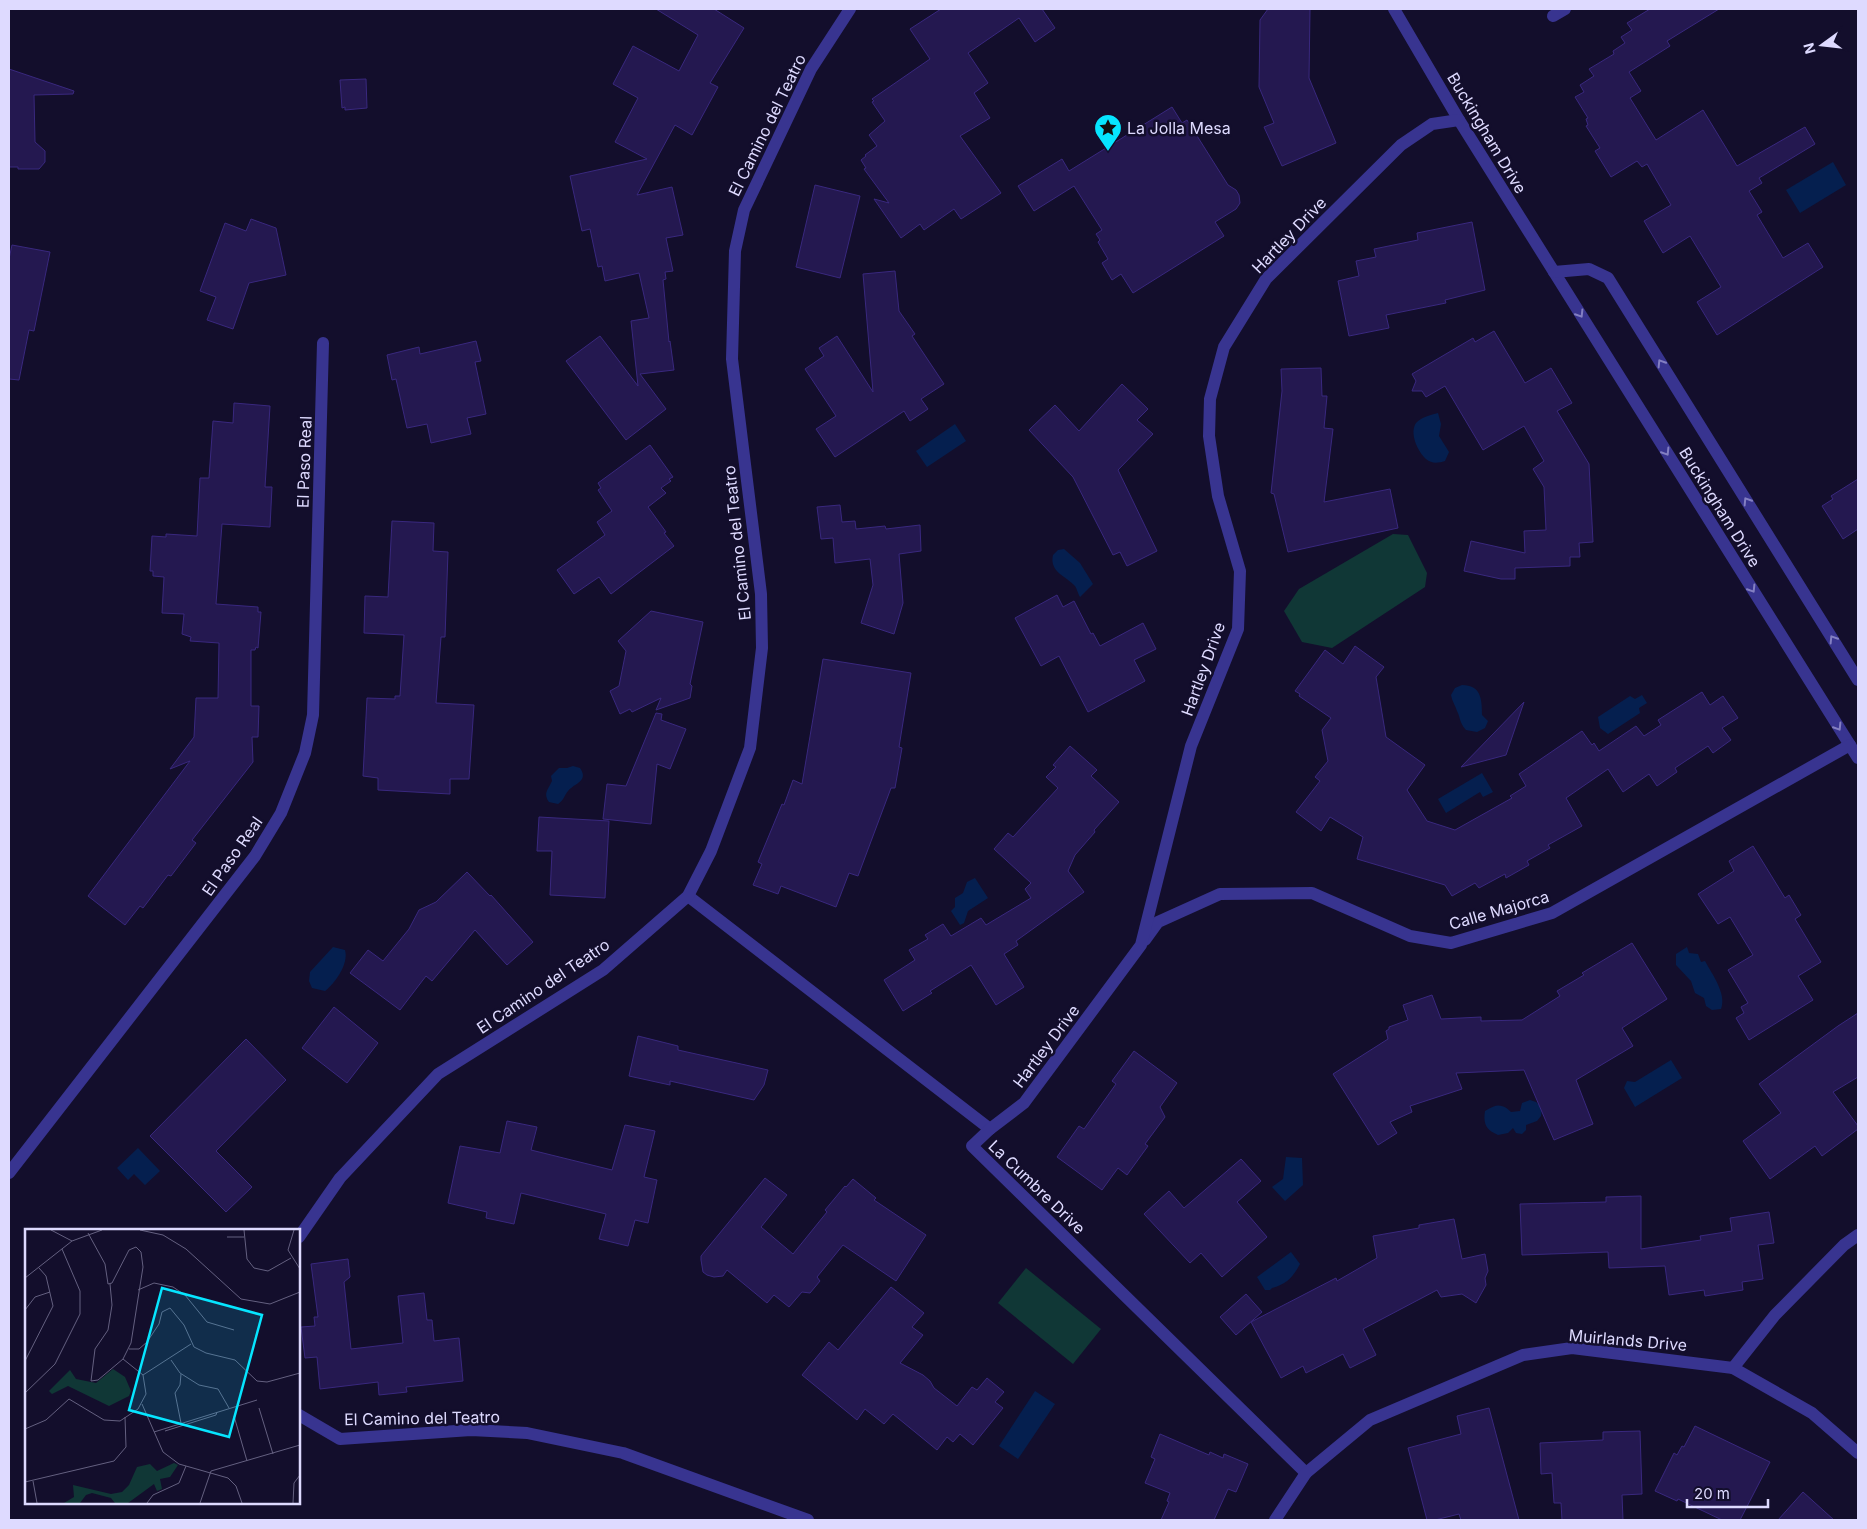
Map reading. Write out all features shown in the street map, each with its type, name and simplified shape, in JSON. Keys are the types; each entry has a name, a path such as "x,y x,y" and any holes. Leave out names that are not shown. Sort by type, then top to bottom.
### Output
{"street":[{"name":"El Camino del Teatro","path":"300,1236 340,1178 438,1074 603,970 688,896 712,850 750,748 762,648 762,594 732,359 735,251 744,210 811,69 850,9"},
{"name":"Buckingham Drive","path":"1394,9 1459,120 1858,758"},
{"path":"1553,16 1565,9"},
{"name":"Hartley Drive","path":"990,1129 1024,1103 1141,945 1191,746 1238,629 1240,571 1218,496 1209,436 1210,399 1224,348 1266,279 1401,145 1432,124 1459,120"},
{"name":"Buckingham Drive","path":"1554,272 1589,269 1608,278 1858,680"},
{"name":"El Paso Real","path":"9,1174 255,856 281,813 305,753 313,714 324,343"},
{"name":"Calle Majorca","path":"1141,945 1158,922 1220,894 1312,894 1410,936 1451,943 1552,913 1850,746"},
{"name":"La Cumbre Drive","path":"688,896 990,1129 972,1146 1306,1473"},
{"path":"1734,1368 1775,1315 1844,1245 1858,1235"},
{"name":"Muirlands Drive","path":"1275,1520 1306,1473 1370,1420 1523,1356 1572,1348 1734,1368 1812,1413 1858,1453"},
{"name":"El Camino del Teatro","path":"300,1416 340,1439 471,1430 527,1433 623,1453 808,1520"}],"green space":[{"path":"1393,534 1408,535 1427,573 1425,587 1332,648 1302,642 1284,611 1299,589"},
{"path":"1026,1268 1101,1329 1073,1364 998,1303"}],"water":[{"path":"1833,162 1846,185 1800,213 1786,190"},
{"path":"1438,413 1441,424 1439,436 1449,452 1445,461 1435,463 1426,459 1420,452 1413,432 1418,421 1426,416"},
{"path":"955,424 966,441 927,467 916,451"},
{"path":"1064,549 1080,563 1093,584 1080,597 1075,586 1053,566 1053,555 1058,550"},
{"path":"1462,685 1473,687 1481,698 1482,715 1488,721 1485,728 1477,732 1466,730 1461,723 1452,699 1451,695 1455,688"},
{"path":"1642,695 1647,703 1639,708 1640,713 1608,734 1600,728 1598,717 1630,696 1635,699"},
{"path":"573,766 580,768 583,776 582,779 568,791 558,804 549,802 546,794 552,781 551,776 559,768"},
{"path":"1482,773 1493,792 1483,797 1480,792 1446,813 1438,799"},
{"path":"975,878 988,898 968,911 964,923 960,925 951,911 955,907 955,898 963,893 967,882"},
{"path":"333,947 345,950 345,961 340,973 325,991 312,988 309,981 310,972"},
{"path":"1687,947 1689,953 1698,954 1701,962 1705,961 1715,978 1722,997 1721,1009 1712,1010 1706,1006 1704,998 1695,993 1691,981 1676,965 1676,954"},
{"path":"1671,1060 1682,1078 1635,1107 1624,1088 1627,1081 1635,1082"},
{"path":"1530,1100 1536,1102 1542,1108 1541,1116 1537,1121 1526,1125 1526,1130 1522,1134 1516,1133 1513,1128 1508,1133 1498,1135 1486,1126 1484,1120 1485,1111 1496,1106 1502,1106 1511,1112 1520,1111 1522,1103"},
{"path":"138,1148 160,1171 145,1185 134,1174 128,1180 117,1168"},
{"path":"1286,1157 1302,1158 1303,1185 1285,1201 1272,1187 1283,1179"},
{"path":"1291,1252 1300,1264 1295,1273 1282,1284 1270,1290 1265,1290 1257,1277"},
{"path":"1035,1391 1055,1404 1018,1459 999,1446"}],"building":[{"path":"656,9 714,9 744,28 710,83 718,87 692,135 675,125 637,195 672,187 683,235 666,238 673,271 665,272 666,279 663,280 669,342 674,370 640,374 666,409 626,440 566,361 600,336 638,386 631,321 649,318 639,273 605,281 602,266 598,267 590,229 582,231 570,176 647,159 615,142 638,98 613,84 633,46 679,71 698,35"},
{"path":"941,9 1042,9 1055,28 1035,42 1019,18 968,53 988,83 974,93 990,118 960,136 1001,193 961,219 954,209 924,230 920,224 901,238 874,199 889,203 864,169 866,168 861,160 877,146 869,135 885,121 872,102 874,101 872,99 930,59 910,29"},
{"path":"1268,9 1310,9 1309,78 1336,143 1282,166 1264,127 1274,123 1259,87 1260,20"},
{"path":"1650,9 1719,9 1667,41 1670,46 1629,72 1641,91 1630,98 1656,140 1703,110 1737,166 1805,127 1815,144 1759,178 1762,183 1749,191 1762,212 1757,215 1783,258 1808,243 1823,267 1717,335 1697,302 1721,287 1690,236 1663,253 1644,221 1671,205 1647,164 1642,167 1637,161 1611,177 1595,151 1600,148 1586,126 1588,125 1586,119 1588,118 1575,97 1584,92 1580,85 1594,76 1589,69 1614,54 1613,51 1625,43 1621,37 1632,30 1627,23"},
{"path":"9,69 74,91 73,94 34,95 35,142 45,151 45,162 39,169 9,167"},
{"path":"366,79 367,108 345,110 345,107 342,108 340,80"},
{"path":"1172,107 1182,123 1187,120 1228,185 1236,190 1240,203 1236,209 1215,222 1224,236 1133,293 1121,274 1112,280 1102,263 1108,259 1098,242 1100,240 1096,234 1102,230 1074,186 1034,211 1018,186 1062,159 1069,171"},
{"path":"815,185 860,196 840,278 796,267"},
{"path":"251,219 276,228 286,275 249,283 233,329 207,320 216,297 200,291 225,223 246,231"},
{"path":"1472,222 1485,290 1445,300 1446,303 1386,315 1389,328 1349,336 1338,281 1359,276 1356,261 1376,257 1374,249 1418,240 1417,233"},
{"path":"12,245 50,252 34,331 29,330 19,380 9,379 9,259"},
{"path":"895,271 899,311 915,334 912,336 944,384 921,399 928,409 910,421 904,411 835,457 816,429 836,416 805,369 824,356 819,348 837,336 873,392 863,274"},
{"path":"1494,331 1525,383 1551,368 1572,403 1557,411 1589,464 1593,542 1579,543 1580,557 1570,557 1570,566 1515,568 1515,579 1501,579 1464,571 1471,541 1525,553 1524,531 1546,530 1544,487 1533,469 1544,461 1524,426 1483,450 1445,386 1426,397 1422,391 1412,391 1416,381 1412,374 1473,338 1475,342"},
{"path":"476,341 481,361 475,362 486,414 467,418 471,434 431,443 427,424 407,428 396,379 392,380 387,355 419,347 420,354"},
{"path":"1321,368 1322,396 1327,396 1324,428 1333,429 1324,502 1390,489 1398,528 1288,552 1274,494 1271,493 1282,391 1281,369"},
{"path":"1122,384 1148,409 1137,420 1153,434 1118,470 1157,551 1127,566 1120,552 1113,555 1073,477 1029,430 1055,405 1079,431"},
{"path":"234,403 270,406 265,487 272,487 270,527 222,524 216,604 258,607 258,612 261,612 258,648 256,647 255,650 251,650 251,706 259,706 258,737 252,737 253,762 192,840 196,843 171,876 168,875 143,908 140,906 125,925 88,896 190,761 170,769 194,737 196,698 218,698 219,643 190,641 191,637 182,634 184,614 162,613 164,577 153,576 153,571 150,571 152,536 166,537 166,534 197,536 200,478 209,478 213,421 233,423"},
{"path":"650,445 673,477 669,479 671,481 661,488 666,493 648,507 674,546 611,594 599,577 574,594 557,570 605,535 597,522 612,511 598,490 601,488 598,483"},
{"path":"1858,479 1858,529 1843,539 1822,506 1833,499 1831,496"},
{"path":"840,505 842,522 855,521 856,529 885,526 886,529 920,525 921,551 899,554 903,603 894,634 861,623 873,585 870,559 835,563 833,538 821,539 817,507"},
{"path":"392,521 434,523 433,551 448,552 445,637 441,637 436,703 474,705 469,779 450,779 450,794 378,790 378,778 363,776 367,698 395,699 395,696 400,696 404,635 364,633 365,596 388,597"},
{"path":"1057,595 1063,607 1074,601 1091,634 1093,633 1100,646 1143,623 1156,649 1134,660 1145,681 1088,712 1059,656 1041,666 1015,618"},
{"path":"651,611 703,622 690,684 692,686 690,698 656,710 661,698 632,712 630,709 620,714 610,691 619,686 626,651 618,641"},
{"path":"1355,646 1384,667 1376,677 1386,737 1425,765 1407,790 1427,821 1455,830 1512,798 1510,796 1526,786 1519,774 1582,731 1599,751 1636,726 1644,736 1661,725 1658,720 1702,692 1710,705 1723,696 1738,718 1722,728 1731,740 1713,753 1708,746 1675,768 1677,772 1657,786 1649,774 1623,792 1608,769 1566,798 1582,826 1548,845 1550,848 1527,861 1529,865 1506,878 1505,874 1479,888 1475,883 1452,896 1445,885 1357,859 1363,837 1330,817 1321,831 1296,812 1320,781 1315,777 1328,761 1322,730 1331,718 1299,696 1300,694 1295,691 1325,650 1343,664"},
{"path":"823,659 911,673 899,747 902,748 895,788 891,788 858,876 849,873 836,907 781,886 778,894 753,885 762,864 758,862 782,804 784,805 793,780 802,784"},
{"path":"1524,702 1506,755 1461,767"},
{"path":"656,713 662,714 661,720 686,729 670,769 657,764 651,824 603,819 607,784 626,786"},
{"path":"1070,746 1097,770 1091,776 1119,802 1075,855 1068,871 1084,892 1016,941 1018,945 1004,954 1024,987 996,1005 971,965 903,1011 884,980 915,960 909,950 928,939 925,935 943,924 951,936 981,918 986,925 1031,898 1025,889 1031,883 994,849 1008,833 1013,837 1058,788 1046,777 1056,767 1053,765"},
{"path":"539,817 609,821 605,898 550,895 552,851 537,851"},
{"path":"1753,846 1785,898 1789,895 1801,915 1795,919 1821,962 1798,976 1813,1000 1749,1040 1736,1018 1744,1013 1741,1007 1748,1003 1728,970 1753,955 1730,917 1718,924 1698,894 1734,871 1729,861"},
{"path":"467,872 491,895 533,942 507,965 475,930 432,981 426,976 400,1010 350,973 368,950 383,961 409,929 419,910 436,902"},
{"path":"1632,943 1667,999 1622,1028 1633,1046 1576,1080 1593,1124 1554,1140 1524,1070 1456,1073 1462,1089 1410,1106 1412,1112 1390,1122 1397,1133 1378,1145 1333,1074 1388,1039 1386,1031 1389,1027 1408,1020 1403,1005 1432,995 1441,1019 1481,1017 1481,1021 1522,1020 1560,996 1557,991 1584,975 1582,973"},
{"path":"334,1007 378,1043 347,1083 302,1048"},
{"path":"1858,1013 1858,1077 1833,1092 1858,1126 1858,1129 1822,1156 1815,1146 1770,1179 1743,1141 1781,1113 1759,1084"},
{"path":"638,1036 678,1046 678,1050 768,1070 764,1085 754,1100 670,1081 670,1085 629,1076"},
{"path":"246,1039 286,1080 216,1151 252,1187 226,1212 150,1136"},
{"path":"1134,1051 1177,1083 1160,1107 1165,1117 1145,1144 1148,1146 1127,1175 1118,1168 1102,1190 1057,1157 1079,1126 1084,1129 1116,1084 1112,1081"},
{"path":"507,1121 537,1127 531,1150 612,1170 625,1125 655,1131 644,1177 657,1180 648,1223 635,1220 628,1246 599,1239 606,1214 521,1193 514,1224 486,1218 487,1212 448,1203 460,1146 500,1153"},
{"path":"1241,1159 1261,1181 1237,1202 1267,1237 1222,1277 1201,1253 1190,1263 1144,1214 1169,1191 1184,1208"},
{"path":"765,1178 787,1195 761,1227 793,1254 827,1212 825,1210 853,1179 876,1198 874,1200 926,1235 896,1281 843,1245 817,1277 820,1281 810,1293 802,1292 789,1307 774,1295 767,1303 727,1270 723,1276 714,1277 707,1275 703,1272 701,1260 701,1256"},
{"path":"1641,1196 1641,1249 1701,1240 1700,1236 1732,1231 1730,1218 1769,1212 1774,1243 1758,1245 1763,1279 1742,1282 1743,1290 1705,1296 1704,1290 1669,1295 1665,1266 1609,1268 1608,1252 1522,1255 1520,1204 1606,1202 1606,1197"},
{"path":"1454,1219 1462,1259 1485,1254 1488,1271 1485,1278 1486,1285 1476,1303 1462,1294 1441,1297 1437,1290 1363,1329 1376,1355 1350,1368 1343,1354 1306,1373 1303,1366 1281,1378 1251,1322 1336,1278 1337,1281 1377,1258 1373,1236 1419,1228 1419,1225"},
{"path":"348,1259 350,1277 344,1282 351,1349 403,1343 398,1296 424,1293 427,1320 432,1320 434,1341 459,1338 463,1381 406,1387 407,1392 379,1395 378,1382 320,1389 317,1357 305,1358 301,1327 315,1326 314,1317 318,1317 311,1264"},
{"path":"891,1287 924,1313 912,1327 923,1335 900,1363 923,1375 934,1388 957,1406 972,1387 977,1390 987,1378 1004,1392 995,1402 1003,1408 973,1445 960,1434 953,1442 947,1437 937,1450 893,1414 884,1424 865,1409 857,1420 802,1375 829,1342 838,1350"},
{"path":"1246,1294 1262,1312 1236,1335 1220,1317"},
{"path":"1489,1408 1519,1520 1461,1520 1459,1514 1427,1520 1408,1448 1461,1434 1457,1416"},
{"path":"1695,1426 1770,1462 1740,1520 1722,1520 1678,1499 1677,1501 1655,1491 1674,1453 1677,1455 1682,1446 1684,1447"},
{"path":"1640,1431 1642,1494 1622,1495 1623,1520 1562,1520 1561,1503 1554,1503 1552,1473 1541,1474 1540,1443 1603,1440 1603,1432"},
{"path":"1160,1434 1209,1455 1210,1452 1223,1458 1224,1454 1248,1464 1236,1492 1228,1489 1214,1520 1161,1520 1169,1502 1167,1501 1170,1493 1145,1483 1155,1459 1151,1457"},
{"path":"1803,1492 1834,1520 1778,1520"}],"place":[{"name":"La Jolla Mesa","path":"1108,152"}]}
